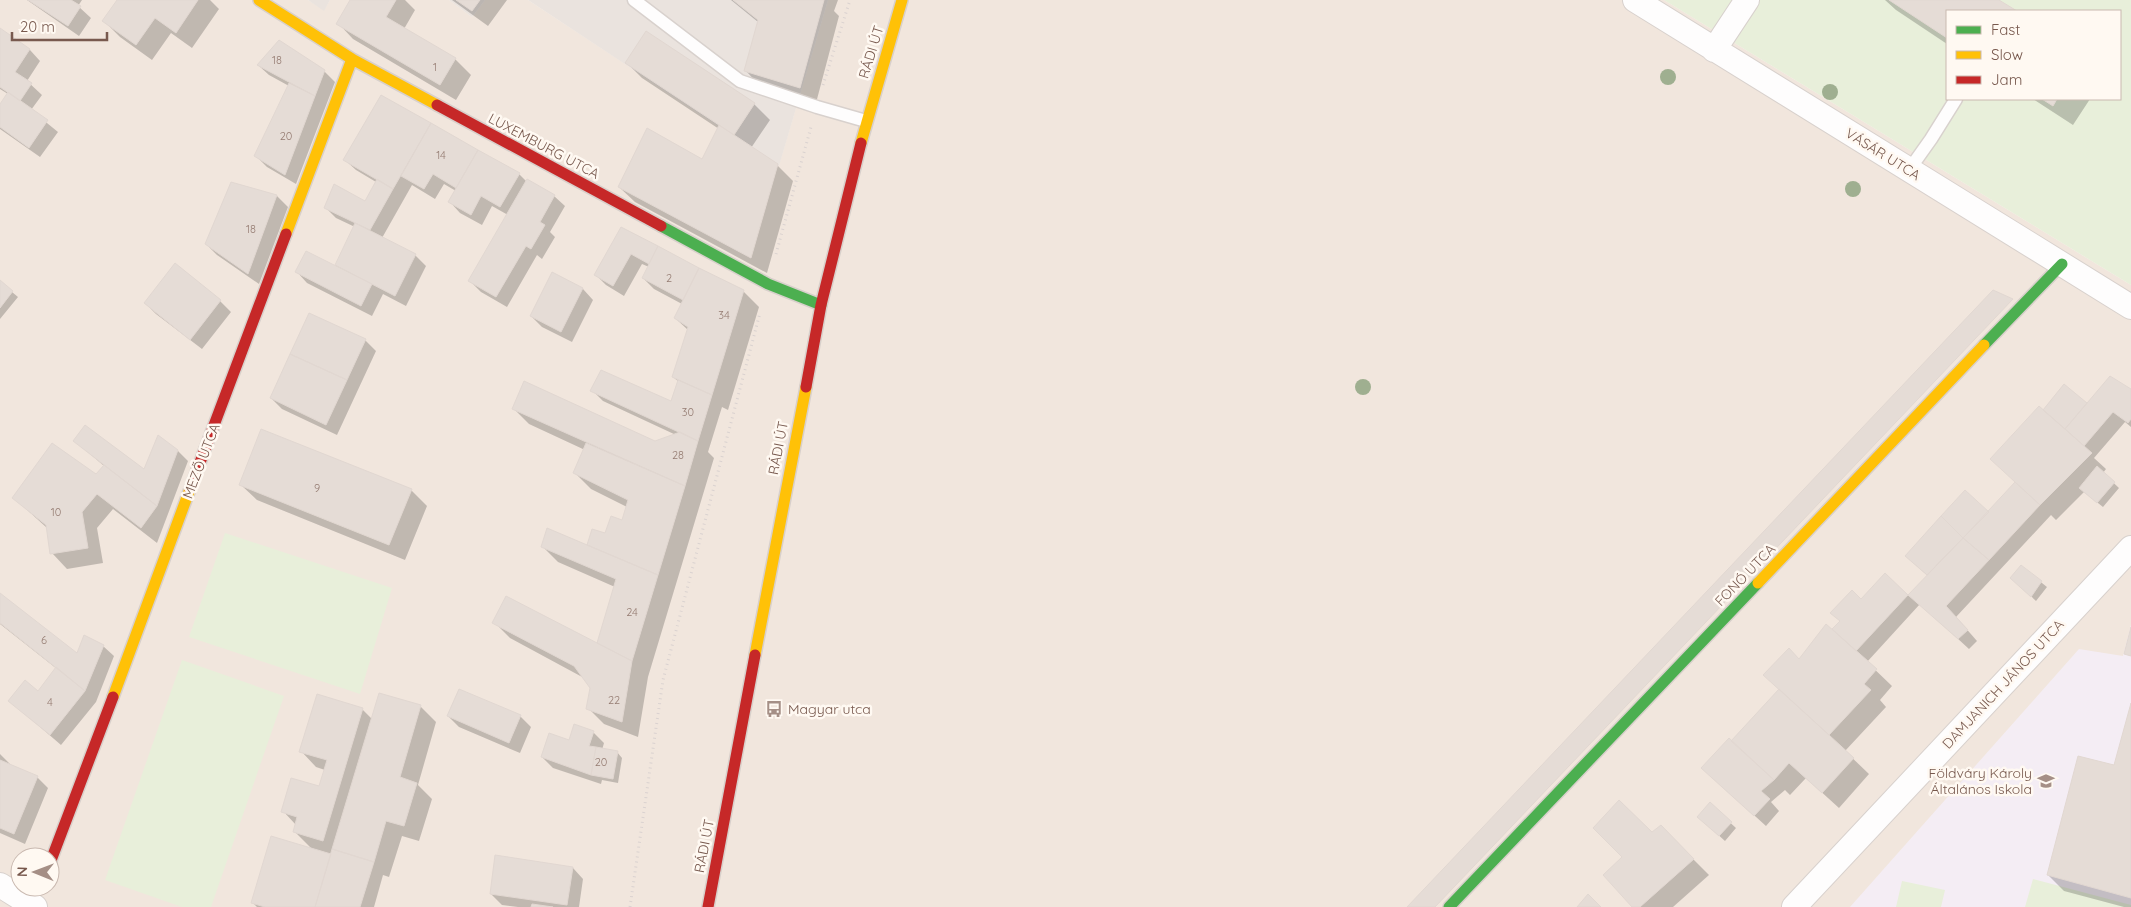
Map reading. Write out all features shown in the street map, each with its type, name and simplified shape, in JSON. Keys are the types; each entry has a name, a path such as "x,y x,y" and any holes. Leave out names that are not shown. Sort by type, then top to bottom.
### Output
{"street":[{"name":"LUXEMBURG UTCA","path":"260,0 352,59 768,284 821,304"},
{"name":"RÁDI ÚT","path":"708,907 821,304 866,121 902,0"},
{"name":"VÁSÁR UTCA","path":"1635,0 2131,307"},
{"path":"1714,50 1747,0"},
{"name":"MEZŐ UTCA","path":"56,847 352,59"},
{"name":"FONÓ UTCA","path":"1449,907 2062,264"},
{"name":"DAMJANICH JÁNOS UTCA","path":"1794,907 2131,548"},
{"path":"0,885 34,907"}],"lane":[{"path":"634,0 740,81 817,108 866,121"},
{"path":"1909,170 1955,100"}],"path":[{"path":"630,907 663,680 768,284 817,108 850,0"}],"shaded area":[{"path":"0,0 308,0 324,10 330,0 449,0 472,17 485,0 528,0 779,165 828,0 1664,0 2131,285 2131,907 0,907"},
{"path":"308,0 330,0 324,11"},
{"path":"449,0 485,0 472,17"},
{"path":"528,0 828,0 779,166"},
{"name":"Földváry Károly Általános Iskola","path":"2131,625 2131,907 1850,907 2079,649 2123,656"}],"green space":[{"path":"1664,0 2131,0 2131,285"},
{"path":"225,533 392,588 360,694 189,637"},
{"path":"182,660 284,696 211,907 182,907 105,880"},
{"path":"2033,879 2131,905 2131,907 2025,907"},
{"path":"1902,881 1945,890 1941,907 1896,907"}],"building":[{"path":"28,0 71,0 81,6 68,26"},
{"path":"117,0 198,0 176,33 155,18 136,45 102,21"},
{"path":"350,0 396,0 386,17 456,58 440,85 336,24"},
{"path":"456,0 480,0 472,11"},
{"path":"733,0 824,0 800,88 744,71 758,20"},
{"path":"1889,0 1999,0 2015,10 1946,10 1946,37"},
{"path":"0,28 30,49 15,72 32,83 20,101 0,87"},
{"path":"646,31 755,103 734,135 625,63"},
{"path":"279,40 325,70 315,96 257,65"},
{"path":"289,83 315,96 285,175 254,156"},
{"path":"8,92 48,120 29,148 0,127 0,104"},
{"path":"381,95 431,123 393,189 343,160"},
{"path":"2044,100 2056,100 2053,106"},
{"path":"431,123 478,150 456,188 433,174 424,189 401,176"},
{"path":"719,125 778,164 751,258 618,187 647,128 702,159"},
{"path":"478,150 520,173 500,207 481,196 471,215 448,202"},
{"path":"377,179 393,189 370,230 324,208 334,184 365,201"},
{"path":"527,179 555,195 540,222 545,225 531,249 526,246 496,297 468,281"},
{"path":"231,182 277,195 248,274 205,244"},
{"path":"355,223 416,254 395,296 335,265"},
{"path":"621,227 658,246 649,264 631,254 613,286 594,275"},
{"path":"658,246 699,268 683,300 642,278"},
{"path":"306,251 372,284 361,306 295,272"},
{"path":"175,263 221,300 190,340 144,303"},
{"path":"699,268 744,290 712,395 672,377 688,327 674,318"},
{"path":"552,272 583,288 561,332 530,316"},
{"path":"0,280 13,291 0,308"},
{"path":"1993,290 2013,299 1435,907 1407,907"},
{"path":"309,313 366,339 347,380 290,354"},
{"path":"290,354 347,380 326,425 270,398"},
{"path":"601,370 671,401 678,380 712,395 698,441 590,391"},
{"path":"2110,376 2131,389 2131,419 2128,423 2113,412 2084,446 2065,429"},
{"path":"524,381 655,441 680,432 698,441 685,486 512,409"},
{"path":"2064,384 2087,403 2065,429 2043,410"},
{"path":"2039,406 2092,453 2040,505 1990,459"},
{"path":"85,425 144,469 158,435 178,450 157,506 73,441"},
{"path":"261,429 412,489 389,545 239,485"},
{"path":"52,443 96,474 104,465 157,506 141,528 97,494 82,512 88,548 50,554 46,525 12,498"},
{"path":"586,443 685,486 658,575 587,545 592,529 605,533 611,516 622,520 628,500 573,473"},
{"path":"2097,466 2115,482 2097,503 2079,488"},
{"path":"2015,482 2040,505 1989,560 1963,538"},
{"path":"1965,490 1989,512 1963,538 1941,516"},
{"path":"1941,516 1963,538 1927,575 1905,556"},
{"path":"547,528 658,575 632,661 597,643 616,579 541,547"},
{"path":"1963,538 1989,560 1946,606 1968,630 1958,639 1908,595"},
{"path":"2021,565 2042,581 2031,597 2010,578"},
{"path":"1885,573 1908,595 1856,651 1832,629 1840,621 1830,613 1852,590 1861,599"},
{"path":"0,593 77,653 84,635 104,645 85,691 0,623"},
{"path":"506,596 632,661 622,722 586,709 590,688 574,666 492,623"},
{"path":"1826,624 1877,669 1864,684 1871,690 1829,735 1763,675 1789,648 1799,659"},
{"path":"2131,627 2131,656 2124,654"},
{"path":"56,667 85,691 50,735 8,701 25,680 38,691"},
{"path":"459,689 521,715 509,743 447,716"},
{"path":"1779,689 1854,758 1822,793 1789,763 1774,780 1731,741"},
{"path":"379,693 421,705 400,777 417,783 404,826 386,821 374,862 332,849"},
{"path":"317,694 363,708 323,841 293,832 297,817 281,812 291,778 319,786 327,760 299,752"},
{"path":"2131,703 2131,898 2047,875 2078,756 2114,765"},
{"path":"574,724 594,731 589,746 596,747 591,775 541,757 549,733 569,740"},
{"path":"1729,738 1774,780 1761,791 1770,799 1754,816 1701,768"},
{"path":"596,747 618,751 613,779 591,775"},
{"path":"0,760 38,776 14,834 0,828"},
{"path":"1619,800 1652,832 1661,825 1694,859 1640,907 1632,907 1603,875 1622,857 1593,828"},
{"path":"1710,802 1732,822 1719,836 1697,817"},
{"path":"271,836 331,854 315,907 265,907 251,903"},
{"path":"332,849 374,862 360,907 315,907"},
{"path":"495,855 573,867 567,905 490,894"},
{"path":"1588,894 1601,907 1577,907"},
{"path":"532,904 553,907 531,907"}],"traffic: fast":[{"path":"661,226 768,284 821,305"},
{"path":"1984,345 2062,264"},
{"path":"1449,907 1758,583"}],"traffic: slow":[{"path":"259,0 352,59 437,105"},
{"path":"861,143 902,0"},
{"path":"286,234 352,59"},
{"path":"1758,583 1984,345"},
{"path":"755,655 806,387"},
{"path":"113,697 190,489"}],"traffic: jam":[{"path":"437,105 661,226"},
{"path":"806,387 821,305 861,143"},
{"path":"190,489 286,234"},
{"path":"708,907 755,655"},
{"path":"56,847 113,697"}],"place":[{"name":"Magyar utca","path":"774,709"},
{"name":"Földváry Károly Általános Iskola","path":"2046,781"}]}
